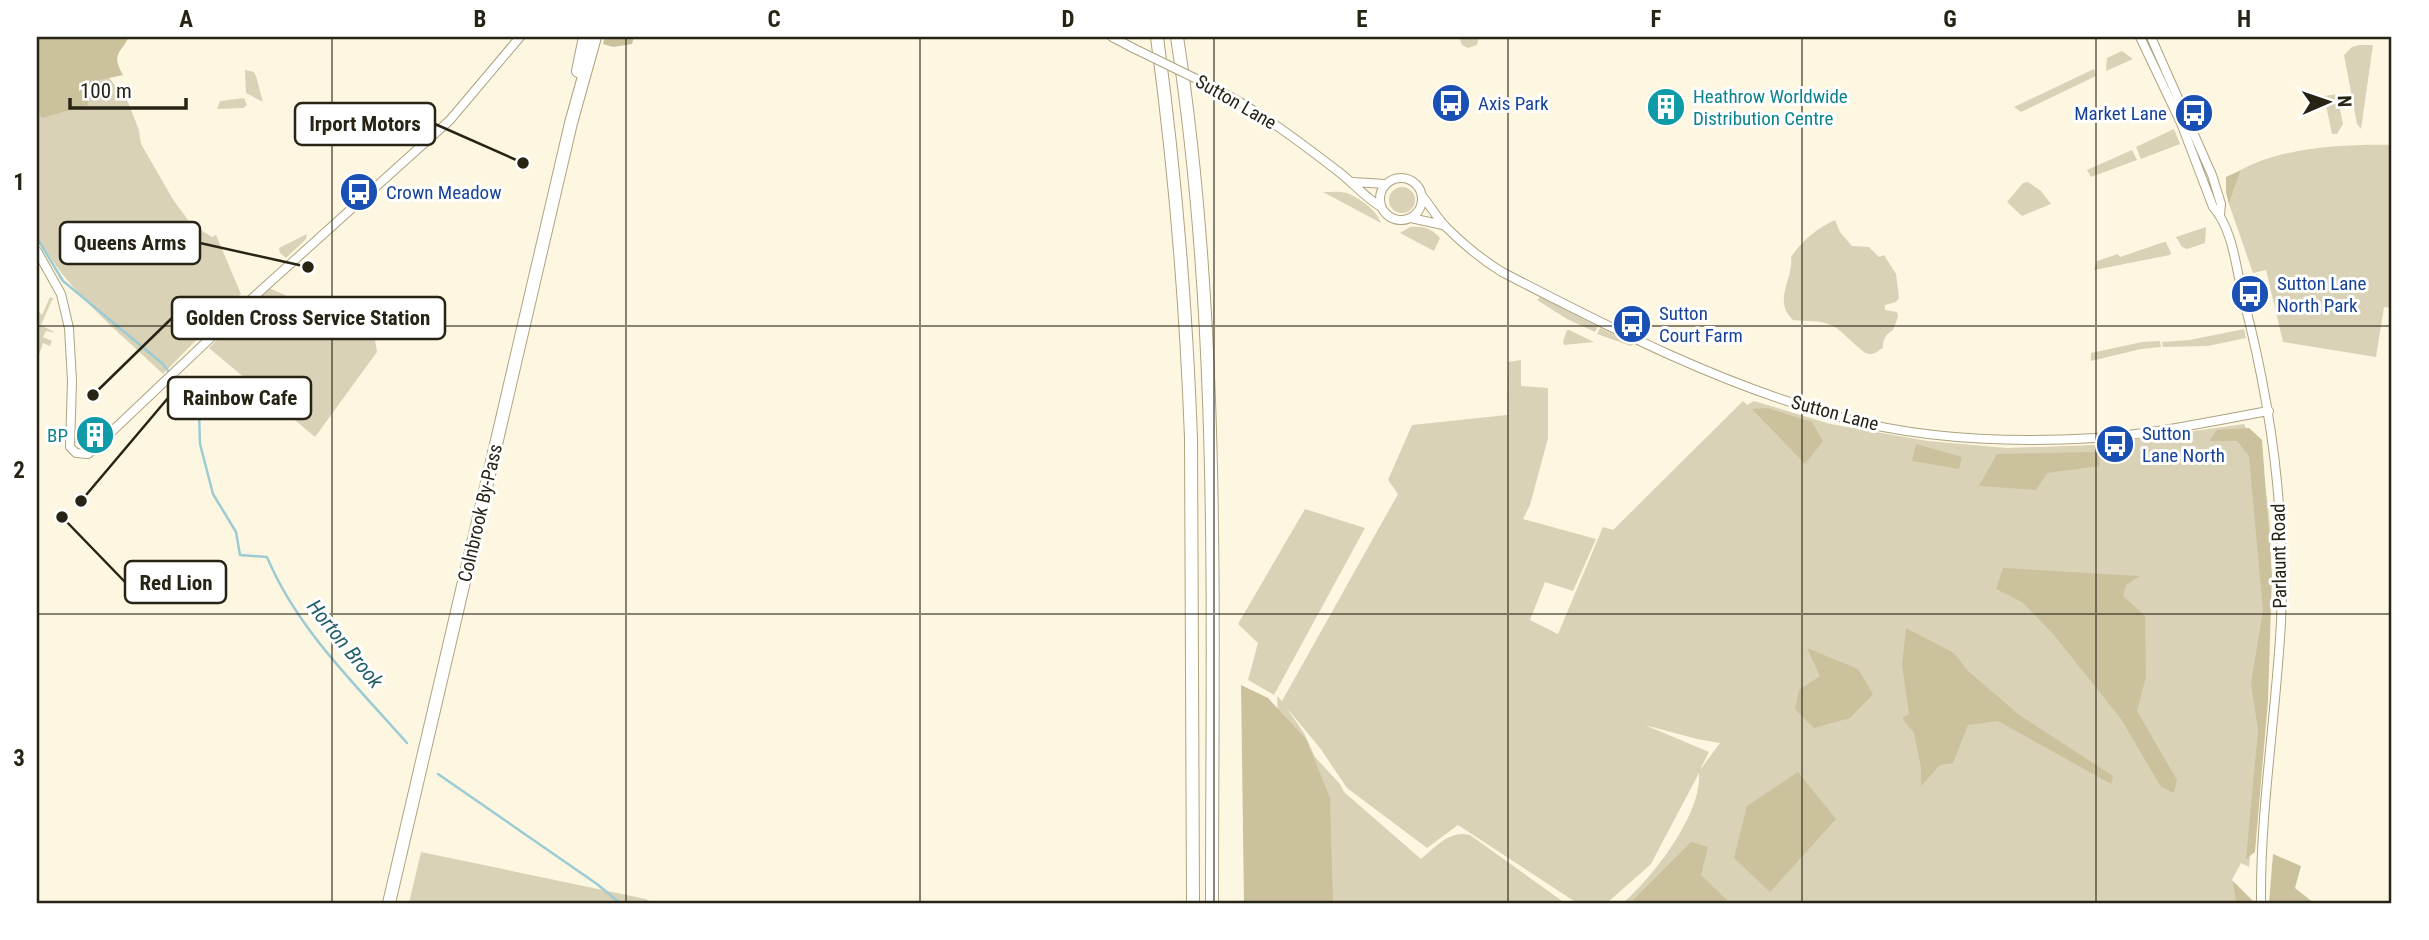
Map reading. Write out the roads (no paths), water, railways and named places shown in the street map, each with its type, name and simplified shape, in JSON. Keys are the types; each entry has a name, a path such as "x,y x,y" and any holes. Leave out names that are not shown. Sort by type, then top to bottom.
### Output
{"highway":[{"name":"Colnbrook By-Pass","path":"571,123 585,37"},
{"name":"Colnbrook By-Pass","path":"389,903 571,123 596,37"},
{"path":"1157,37 1175,183 1188,371 1191,463 1193,903"},
{"path":"1177,37 1195,185 1208,350 1212,903"},
{"path":"1184,37 1185,89"}],"street":[{"path":"37,251 61,294 69,328 72,381 70,444 73,452 92,453 175,370 450,120 520,37"},
{"name":"Sutton Lane","path":"1112,37 1251,107 1352,182 1364,196 1381,207"},
{"name":"Parlaunt Road","path":"2140,37 2181,123 2213,207 2220,215 2229,239 2269,411 2279,510 2281,621 2261,903"},
{"name":"Parlaunt Road","path":"2151,37 2212,175 2221,204 2220,215"},
{"path":"1396,178 1405,178 1415,183 1422,196 1419,210 1411,218 1393,219 1381,207 1380,195 1386,184 1396,178"},
{"path":"1352,182 1386,184"},
{"name":"Sutton Lane","path":"1422,196 1443,225 1476,256 1502,272 1701,370 1844,418 1893,429 1946,436 2045,440 2130,435 2269,411"},
{"path":"1411,218 1443,225"}],"waterway":[{"name":"Horton Brook","path":"37,238 63,281 163,364 199,411 200,444 213,494 236,532 240,555 267,557 294,608 311,632 348,678 407,743"},
{"name":"Horton Brook","path":"438,774 597,884 620,903"}],"place":[{"name":"Axis Park","path":"1451,103"},
{"name":"Heathrow Worldwide Distribution Centre","path":"1666,107"},
{"name":"Market Lane","path":"2194,113"},
{"name":"Irport Motors","path":"523,163"},
{"name":"Crown Meadow","path":"359,192"},
{"name":"Queens Arms","path":"308,267"},
{"name":"Sutton Lane North Park","path":"2250,294"},
{"name":"Sutton Court Farm","path":"1632,324"},
{"name":"Golden Cross Service Station","path":"93,395"},
{"name":"BP","path":"95,435"},
{"name":"Sutton Lane North","path":"2115,444"},
{"name":"Rainbow Cafe","path":"81,501"},
{"name":"Red Lion","path":"62,517"}]}
